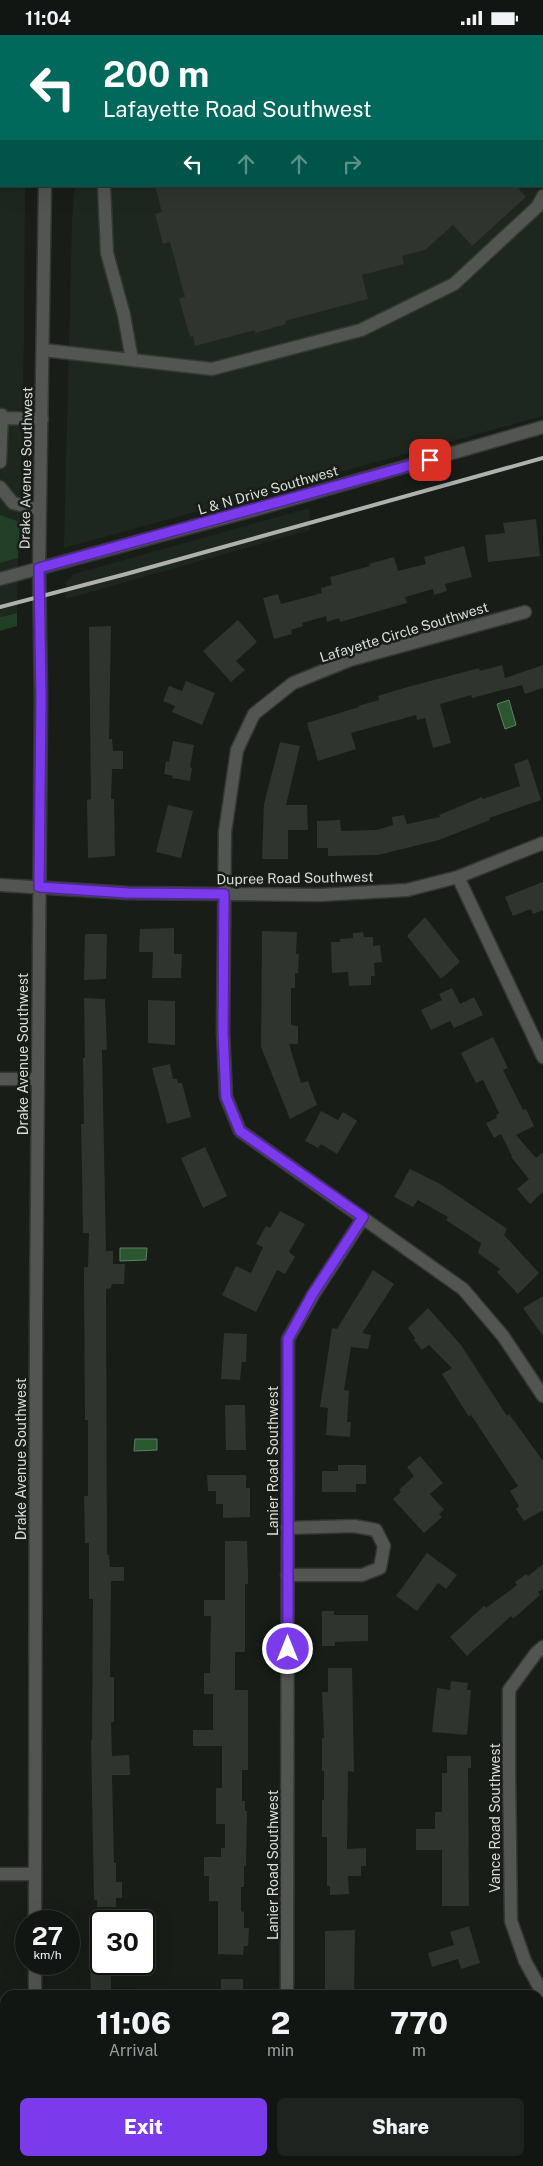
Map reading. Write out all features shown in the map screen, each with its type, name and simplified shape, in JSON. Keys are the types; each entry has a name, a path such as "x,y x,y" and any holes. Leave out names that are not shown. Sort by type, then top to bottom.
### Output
{"street":[{"name":"Drake Avenue Southwest","path":"35,1910 41,708 39,568 45,187"},
{"path":"104,187 107,253 124,315 132,361"},
{"path":"43,350 212,369 361,330 454,284 537,207 543,196"},
{"path":"0,462 1,417 42,419"},
{"name":"L & N Drive Southwest","path":"0,579 261,508 543,427"},
{"path":"0,487 13,503 40,510"},
{"name":"Lafayette Circle Southwest","path":"525,612 350,660 293,683 254,714 237,750 225,832 223,1032 226,1097 240,1131 463,1289 503,1336 543,1396"},
{"name":"Dupree Road Southwest","path":"0,885 128,893 320,895 407,890 458,877 543,843"},
{"path":"458,877 543,1057"},
{"path":"0,1079 38,1079"},
{"name":"Lanier Road Southwest","path":"287,1990 289,1797 287,1575 288,1339 312,1295 363,1217"},
{"path":"287,1528 354,1526 376,1530 384,1546 380,1568 362,1575 287,1575"},
{"name":"Vance Road Southwest","path":"541,1990 525,1961 511,1921 509,1690 536,1653 543,1647"},
{"path":"0,1874 35,1874"},
{"path":"35,1975 35,1990"}],"shaded area":[{"path":"0,187 25,187 20,522 0,515"},
{"path":"75,187 543,187 543,416 64,548 72,220"},
{"path":"309,508 310,530 66,599 66,582 74,574"},
{"path":"0,515 20,522 18,558 0,563"},
{"path":"18,558 17,613 0,617 0,563"},
{"path":"17,613 17,626 0,631 0,617"},
{"path":"509,700 516,725 505,729 497,704"},
{"path":"120,1248 147,1248 146,1260 120,1261"},
{"path":"135,1439 157,1439 157,1450 134,1451"}],"building":[{"path":"155,187 517,187 526,197 472,246 453,225 425,250 402,256 404,264 362,275 368,299 285,321 286,324 255,333 255,330 195,346 193,336 190,337 179,298 185,297 170,242 163,244 155,214 162,212"},
{"path":"536,519 540,556 488,562 485,535 505,533 503,523"},
{"path":"464,546 472,577 445,584 447,591 434,595 433,589 405,597 407,603 340,622 339,618 327,622 326,616 302,623 303,626 291,630 292,634 274,639 263,598 278,594 281,604 322,593 321,588 332,585 330,577 370,566 369,564 394,557 398,571 426,564 424,557"},
{"path":"238,620 257,642 236,661 245,670 231,682 203,651"},
{"path":"111,626 109,739 112,739 113,751 123,751 123,769 112,769 111,799 114,799 115,856 88,858 87,800 91,799 89,627"},
{"path":"502,665 505,678 543,665 543,688 525,694 522,685 472,698 471,695 440,704 451,743 433,748 425,718 417,720 416,715 351,733 356,749 318,761 307,723 379,700 378,696 404,688 479,668 480,671"},
{"path":"186,681 215,693 202,725 172,712 175,706 163,701 169,686 182,691"},
{"path":"173,741 194,745 190,767 192,768 190,781 172,778 173,776 164,774 166,761 169,762"},
{"path":"280,742 300,746 286,805 307,805 308,830 288,830 288,859 262,859 264,804"},
{"path":"528,759 541,800 489,818 490,820 439,840 378,855 328,856 328,848 317,848 317,821 340,820 341,831 377,830 393,825 392,817 404,815 407,824 440,817 439,815 482,797 483,799 520,786 514,764"},
{"path":"168,805 193,811 181,858 156,852"},
{"path":"543,882 543,910 533,914 531,909 513,916 505,897"},
{"path":"425,917 460,962 441,979 407,936"},
{"path":"174,928 174,954 182,954 181,978 152,978 153,952 139,952 140,929"},
{"path":"262,931 297,932 296,954 299,954 298,973 295,973 295,988 291,988 291,1025 298,1026 298,1044 289,1044 301,1083 308,1081 317,1105 290,1119 261,1047"},
{"path":"363,932 364,937 373,937 373,946 380,945 382,962 374,963 375,976 371,976 371,985 349,986 348,972 332,973 331,942 340,942 340,939 353,938 353,933"},
{"path":"85,934 107,934 106,979 84,980"},
{"path":"452,988 460,1004 474,997 483,1015 454,1028 450,1021 431,1030 421,1010 442,1000 439,994"},
{"path":"84,998 105,999 107,1050 102,1050 106,1251 113,1251 113,1264 125,1264 124,1284 112,1284 111,1288 106,1289 107,1555 109,1555 110,1567 124,1567 124,1581 111,1581 110,1677 114,1677 114,1722 111,1722 112,1756 129,1755 130,1775 112,1775 114,1863 116,1863 116,1882 122,1882 122,1898 116,1898 116,1907 97,1907 97,1900 94,1900 91,1740 93,1599 89,1599 89,1543 85,1543 84,1496 88,1496 88,1420 85,1420 84,1267 88,1267 89,1233 83,1233 81,1124 84,1124"},
{"path":"148,1000 175,1001 175,1045 148,1043"},
{"path":"493,1037 508,1068 503,1070 523,1110 526,1109 534,1126 516,1135 536,1158 543,1152 543,1192 530,1204 517,1189 529,1179 511,1157 501,1134 494,1138 486,1123 497,1118 496,1115 499,1113 483,1080 476,1083 461,1053"},
{"path":"170,1064 173,1079 177,1079 178,1083 182,1083 191,1117 167,1124 152,1068"},
{"path":"321,1111 338,1120 343,1112 357,1121 337,1154 321,1144 318,1148 305,1141"},
{"path":"205,1147 227,1196 203,1208 181,1158"},
{"path":"410,1169 442,1185 507,1229 504,1235 539,1273 518,1294 497,1272 500,1269 478,1253 481,1243 446,1220 448,1217 418,1200 413,1207 394,1197"},
{"path":"280,1211 305,1224 289,1252 295,1257 285,1274 277,1270 256,1312 222,1295 236,1266 251,1273 263,1247 256,1244 266,1226 270,1228"},
{"path":"373,1270 394,1284 362,1333 371,1335 368,1349 351,1347 344,1390 349,1391 347,1422 351,1422 350,1437 326,1435 328,1408 320,1407 332,1328 337,1329"},
{"path":"543,1296 543,1336 523,1308"},
{"path":"428,1308 461,1345 507,1416 509,1414 543,1461 543,1510 524,1521 516,1509 519,1506 510,1491 518,1486 471,1415 469,1417 442,1374 452,1368 429,1345 422,1350 408,1328"},
{"path":"224,1333 247,1334 246,1362 242,1362 240,1380 221,1379"},
{"path":"225,1405 245,1405 246,1450 226,1450"},
{"path":"420,1456 443,1483 430,1494 444,1510 439,1514 442,1517 424,1533 393,1499 401,1492 399,1490 414,1476 407,1467"},
{"path":"338,1465 366,1465 366,1484 356,1484 356,1492 322,1492 322,1471 338,1471"},
{"path":"207,1475 246,1475 246,1488 250,1488 250,1517 223,1518 223,1504 216,1504 216,1491 208,1491"},
{"path":"225,1541 247,1541 248,1584 245,1584 245,1652 235,1652 235,1690 248,1690 248,1770 242,1770 242,1801 245,1801 245,1811 247,1811 246,1866 244,1866 244,1887 241,1887 241,1911 244,1912 244,1928 249,1928 248,1946 244,1946 243,1955 218,1954 218,1901 209,1901 209,1876 204,1876 204,1857 221,1857 221,1848 225,1848 225,1824 216,1824 216,1788 222,1788 222,1746 193,1746 193,1730 213,1730 213,1694 204,1694 204,1673 210,1673 211,1616 204,1616 204,1600 225,1600"},
{"path":"427,1553 457,1575 446,1589 438,1583 417,1611 396,1596"},
{"path":"543,1564 543,1589 538,1592 540,1595 513,1619 511,1616 467,1656 450,1637 484,1606 486,1608 517,1585 515,1582 526,1574 528,1576"},
{"path":"322,1611 334,1611 334,1615 368,1615 368,1641 335,1642 335,1646 322,1646"},
{"path":"328,1668 352,1668 354,1772 348,1771 347,1849 366,1848 366,1866 361,1866 361,1876 348,1876 349,1894 330,1895 330,1886 327,1886 327,1837 322,1837 324,1771 322,1771 322,1738 324,1738 322,1692 328,1692"},
{"path":"451,1681 468,1683 467,1690 471,1690 467,1735 432,1732 437,1688 450,1690"},
{"path":"447,1756 471,1756 471,1768 468,1768 469,1906 442,1906 442,1850 416,1850 416,1829 435,1829 435,1812 442,1812 442,1773 447,1773"},
{"path":"89,1924 90,1924 90,1959"},
{"path":"469,1926 480,1963 461,1969 458,1959 432,1967 428,1953 454,1945 450,1932"},
{"path":"355,1930 354,1990 325,1990 325,1931"},
{"path":"90,1975 111,1975 111,1990 91,1990"},
{"path":"221,1979 243,1979 243,1990 221,1990"}],"railway":[{"path":"0,607 126,574 543,458"}],"route":[{"path":"288,1649 288,1339 312,1295 363,1217 240,1131 226,1097 223,1032 224,894 128,893 39,887 41,698 39,568 430,460"}]}
